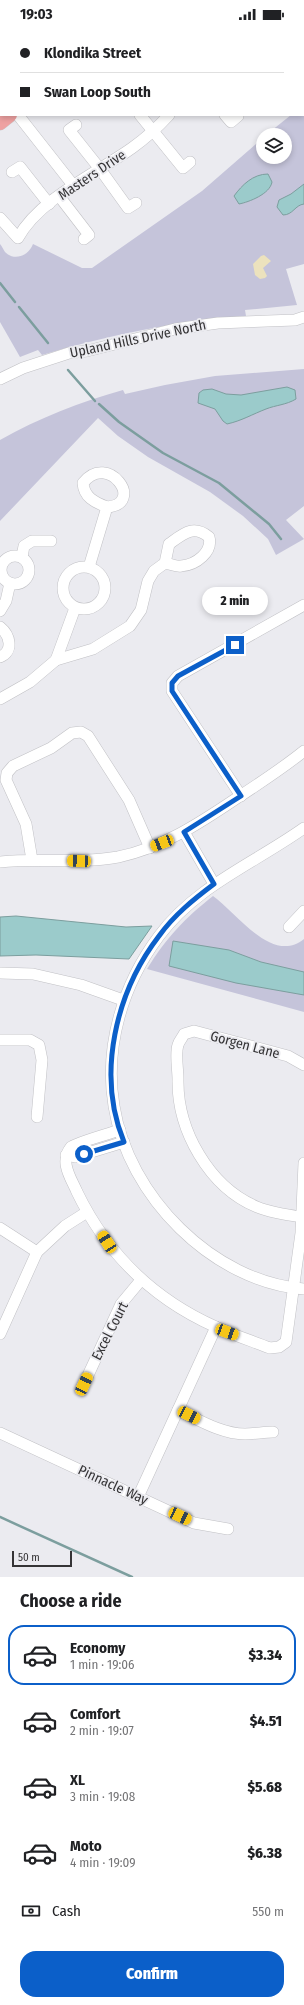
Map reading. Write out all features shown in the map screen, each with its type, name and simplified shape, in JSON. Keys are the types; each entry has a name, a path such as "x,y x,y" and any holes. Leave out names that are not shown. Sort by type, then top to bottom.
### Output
{"main road":[{"path":"0,123 9,116"}],"street":[{"path":"19,116 74,185"},
{"path":"141,116 183,168 190,162"},
{"name":"Masters Drive","path":"0,218 18,238 27,223 49,204 74,185 134,147 168,116"},
{"path":"226,116 231,122 238,116"},
{"path":"76,125 69,130 128,208 136,203"},
{"path":"12,172 20,167 49,204"},
{"path":"59,196 89,235 84,239"},
{"name":"Upland Hills Drive North","path":"0,379 23,368 69,352 87,351 175,329 218,323 295,320 304,317"},
{"path":"89,567 107,507"},
{"path":"22,557 24,546 32,541 51,541"},
{"path":"9,557 22,557 28,564 29,573 24,581 19,583 10,582 3,577 3,564 9,557"},
{"path":"0,699 30,682 56,660 93,649 130,626 141,610 148,581 154,571 165,563"},
{"path":"89,567 95,570 104,581 104,595 96,606 89,608 75,608 69,604 63,592 65,578 75,568 89,567"},
{"path":"0,611 6,601 10,582"},
{"path":"241,796 172,691 172,683 178,676 304,605"},
{"path":"56,660 75,608"},
{"path":"0,627 10,640 9,647 5,654 0,656"},
{"path":"32,860 26,824 6,780 7,773 13,766 51,748 72,733 81,732 88,736 129,800 150,848"},
{"path":"0,862 32,860 96,860 118,857 150,848 184,832 241,796 304,751"},
{"path":"298,1288 264,1281 237,1270 212,1256 192,1241 153,1197 140,1177 120,1130 114,1106 112,1068 114,1039 123,1000 142,961 159,936 174,918 214,884 304,828"},
{"path":"184,832 214,884"},
{"path":"289,927 304,911"},
{"path":"0,973 33,974 81,985 123,1000"},
{"name":"Gorgen Lane","path":"302,1217 275,1213 257,1207 236,1195 217,1178 200,1156 187,1131 179,1103 178,1045 184,1034 194,1032 288,1056 304,1065"},
{"path":"0,1040 30,1040 39,1045 42,1060 37,1117"},
{"path":"120,1130 72,1146 66,1156 66,1167 87,1212 107,1242 141,1280 174,1305 216,1327 270,1348 279,1347 286,1342 298,1288 304,1163"},
{"path":"66,1156 75,1157 124,1142"},
{"path":"0,1334 38,1252 65,1226 87,1212"},
{"path":"0,1228 38,1252"},
{"name":"Excel Court","path":"84,1384 121,1304 141,1280"},
{"path":"138,1497 216,1327"},
{"path":"178,1410 205,1423 234,1432 244,1434 274,1432"},
{"name":"Pinnacle Way","path":"0,1433 194,1523 228,1529"}],"shaded area":[{"path":"290,116 304,116 304,264 286,269 297,305 245,310 246,316 169,325 117,335 42,355 38,350 20,357 0,322 0,244 5,252 13,257 25,254 33,244 82,268 92,268 202,191 256,144 256,164 292,164 292,128 275,128"},
{"path":"263,174 268,174 272,182 267,190 263,194 253,199 239,204 234,196 241,188 253,178"},
{"path":"304,184 304,204 298,206 286,215 283,215 277,207 279,200 291,194"},
{"path":"304,369 304,506 286,520 304,539 276,555 268,539 243,516 210,492 148,457 118,436 98,418 0,521 0,440 15,432 60,411 123,390 125,394 215,376"},
{"path":"287,387 295,390 296,399 227,424 223,421 215,409 198,403 199,393 203,390 212,389 226,394 241,395"},
{"path":"213,896 255,933 267,941 280,946 292,945 304,939 304,1012 147,969 177,929"},
{"path":"16,916 126,927 152,926 129,959 36,955 0,956 0,917"},
{"path":"173,941 229,950 261,962 304,972 304,995 236,983 169,966"}],"sand":[{"path":"264,255 271,261 263,268 267,276 260,279 255,275 253,264"}],"waterway":[{"path":"0,283 15,302"},
{"path":"19,307 48,343"},
{"path":"68,370 95,401"},
{"path":"99,404 119,422 163,453 219,483 269,524 281,539"},
{"path":"0,1517 132,1577"}],"route":[{"path":"84,1154 124,1142 121,1136 114,1106 112,1068 114,1039 118,1016 123,1000 142,961 159,936 174,918 193,900 214,884 184,832 241,796 172,691 172,683 178,676 194,669 235,645"}]}
